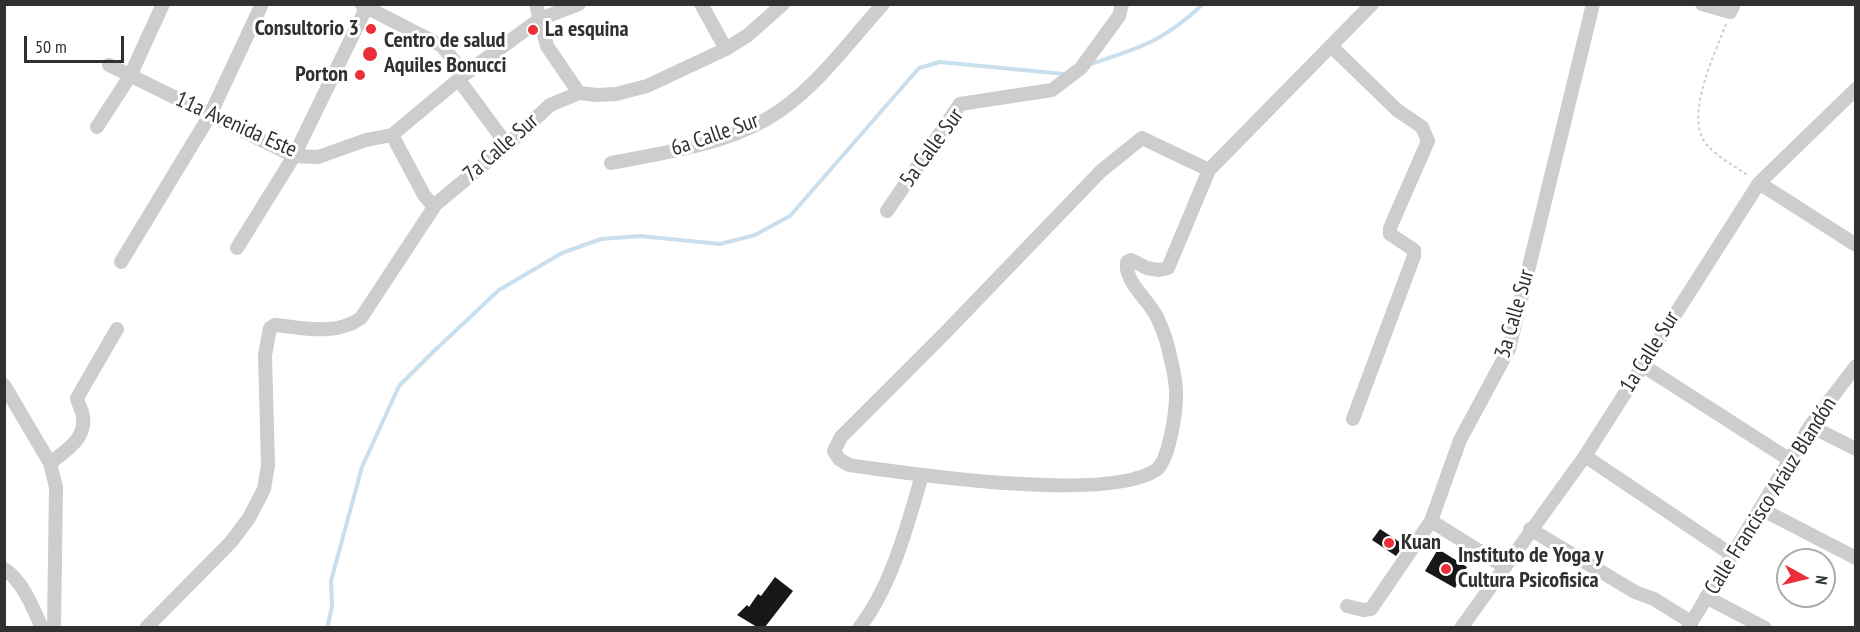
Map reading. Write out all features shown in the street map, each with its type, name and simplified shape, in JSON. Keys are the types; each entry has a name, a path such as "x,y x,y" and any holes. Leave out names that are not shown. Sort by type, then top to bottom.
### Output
{"street":[{"path":"97,127 130,76 163,4"},
{"path":"121,262 210,115 262,4"},
{"path":"536,4 548,46 579,93"},
{"path":"434,207 424,195 396,132 462,77 540,19 579,4"},
{"path":"701,4 726,49"},
{"name":"7a Calle Sur","path":"146,627 231,542 249,518 264,489 268,465 267,335 275,325 337,328 352,325 361,318 434,207 550,105 579,93 607,94 647,86 726,49 748,35 783,4"},
{"name":"6a Calle Sur","path":"611,164 697,146 765,120 806,88 882,4"},
{"name":"5a Calle Sur","path":"887,211 960,104 1052,90 1081,68 1119,16 1122,4"},
{"path":"1209,170 1142,138 1101,171 836,444 834,451 839,459 849,465 922,475 1072,485 1113,483 1140,477 1158,469 1166,453 1176,395 1170,353 1157,316 1129,276 1127,262 1131,261 1159,270 1168,268 1209,170 1372,4"},
{"name":"3a Calle Sur","path":"1347,606 1363,610 1371,609 1431,521 1460,440 1509,349 1593,4"},
{"path":"1702,4 1732,8"},
{"path":"237,248 294,156 366,6 442,45 507,145"},
{"path":"1331,46 1397,110 1422,127 1428,141 1390,228 1390,234 1414,250 1414,256 1353,418"},
{"name":"11a Avenida Este","path":"109,65 294,156 318,157 396,132"},
{"name":"1a Calle Sur","path":"1461,627 1585,456 1641,364 1759,183 1856,89"},
{"path":"1759,183 1856,245"},
{"path":"50,463 74,446 80,437 83,424 77,398 117,329"},
{"path":"1641,364 1790,460"},
{"name":"Calle Francisco Aráuz Blandón","path":"1690,625 1810,426 1856,366"},
{"path":"4,385 50,463 56,487 58,508 54,627"},
{"path":"1810,426 1856,449"},
{"path":"1585,456 1732,555"},
{"path":"859,627 888,576 907,528 922,475"},
{"path":"1761,509 1856,558"},
{"path":"1431,521 1505,567"},
{"path":"1530,529 1635,592 1654,599 1690,625"},
{"path":"4,569 10,573 32,605 42,627"},
{"path":"1706,597 1765,627"}],"path":[{"path":"1732,8 1698,103 1698,124 1707,146 1759,183"}],"building":[{"name":"Kuan","path":"1380,529 1404,545 1396,556 1372,540"},
{"name":"Instituto de Yoga y Cultura Psicofisica","path":"1438,549 1467,567 1455,588 1425,571"},
{"path":"775,577 793,591 765,627 757,627 737,615 747,605 749,607 758,594 761,596"}],"waterway":[{"path":"1088,65 1122,54 1162,36 1203,4"},
{"path":"327,628 332,607 331,581 362,467 399,386 499,290 562,253 601,239 640,236 720,244 755,235 790,216 919,68 940,62 1064,74"}],"place":[{"name":"Consultorio 3","path":"371,29"},
{"name":"La esquina","path":"533,30"},
{"name":"Centro de salud Aquiles Bonucci","path":"370,54"},
{"name":"Porton","path":"360,75"},
{"name":"Kuan","path":"1389,543"},
{"name":"Instituto de Yoga y Cultura Psicofisica","path":"1446,569"}]}
